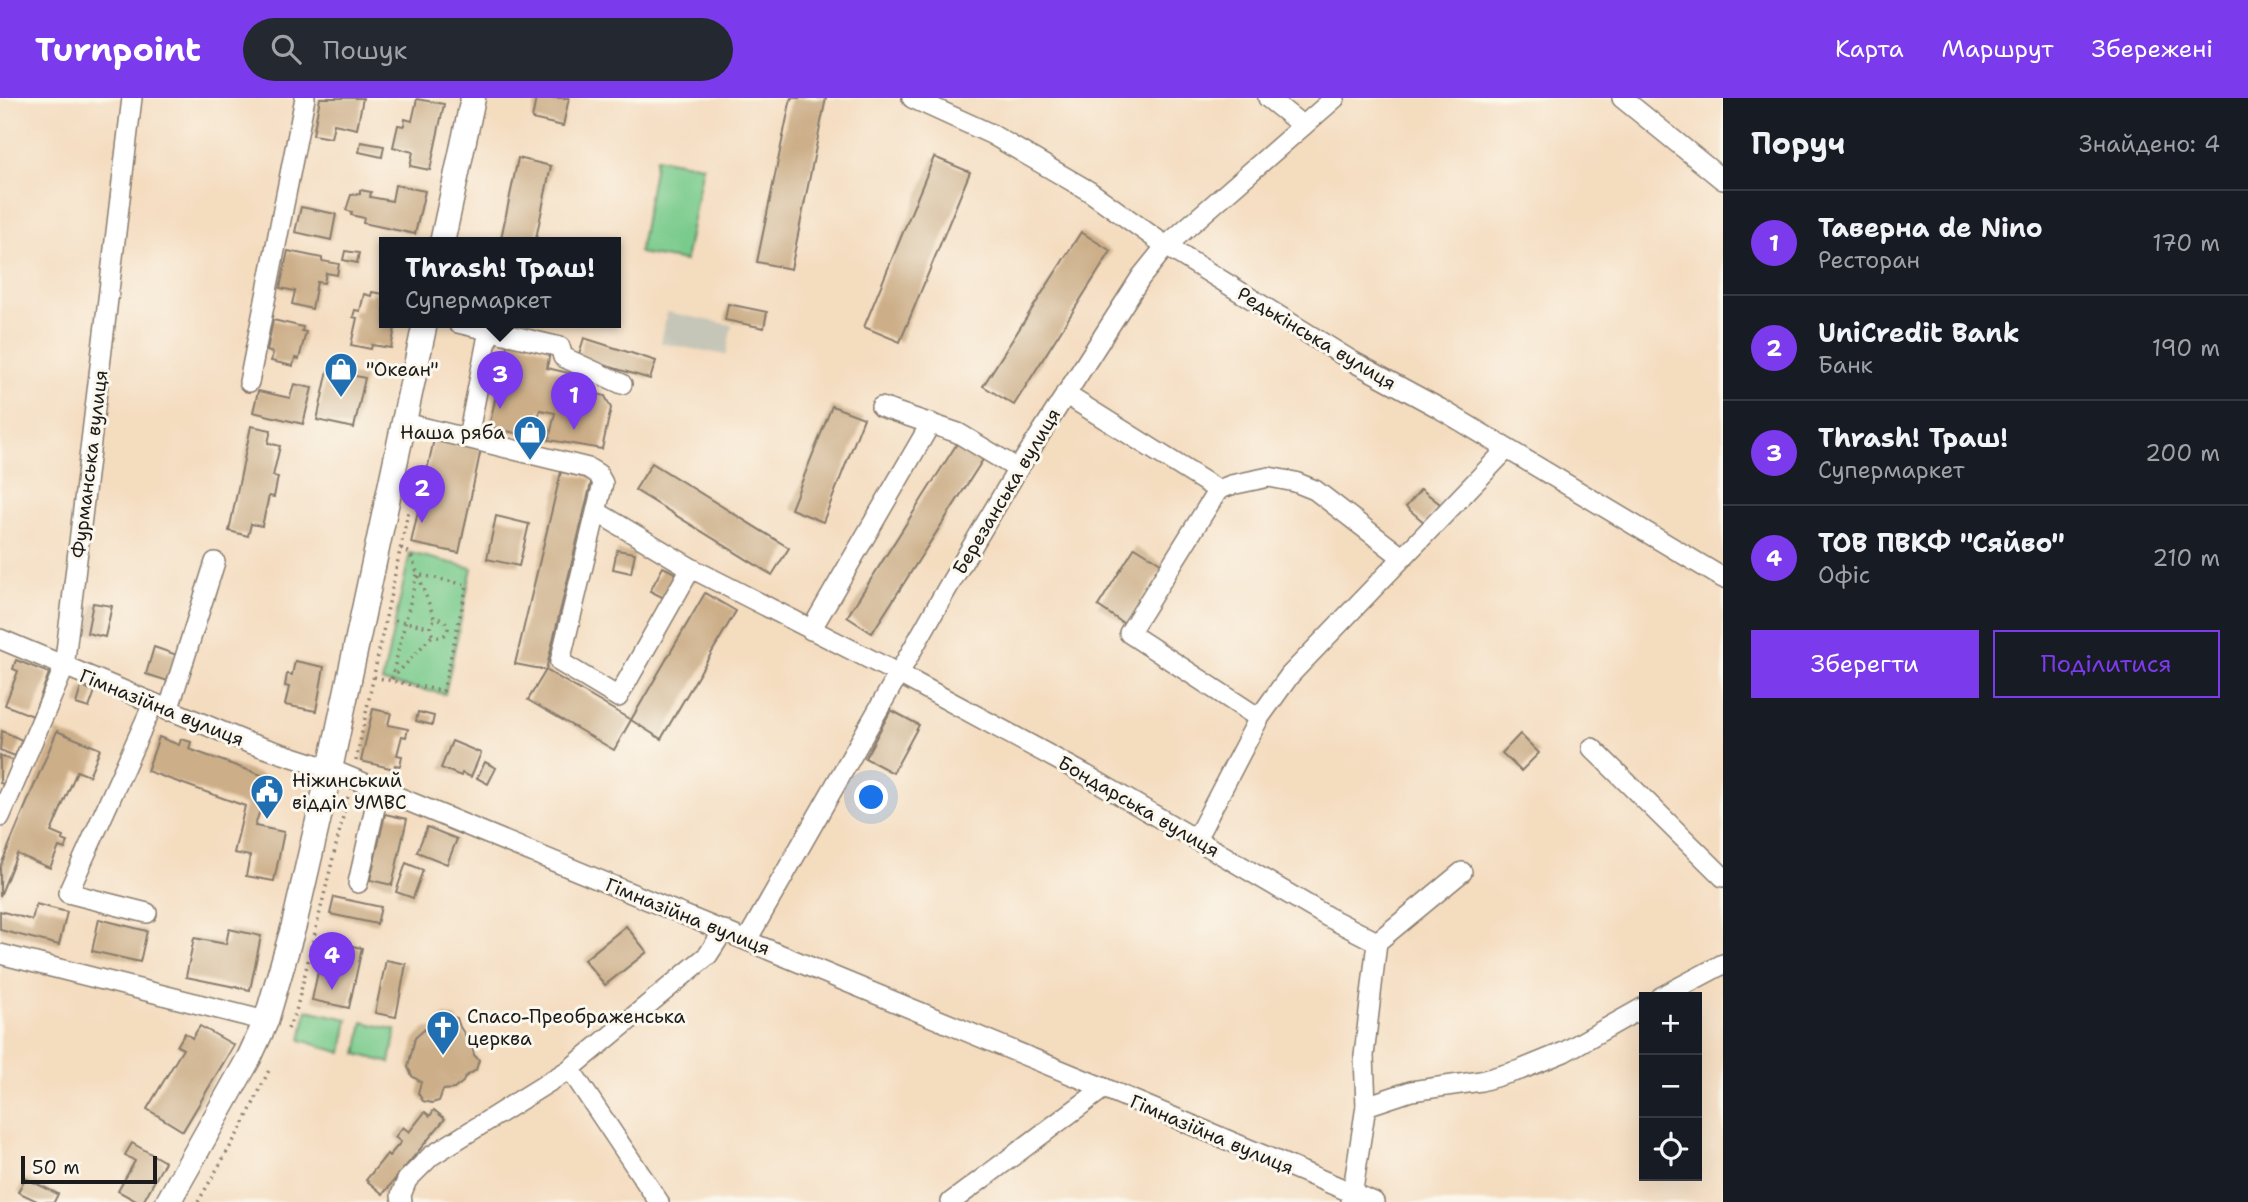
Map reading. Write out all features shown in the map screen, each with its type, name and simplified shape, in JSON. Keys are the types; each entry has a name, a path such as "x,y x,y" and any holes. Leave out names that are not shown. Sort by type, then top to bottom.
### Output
{"main road":[{"path":"443,237 473,98"},
{"path":"167,1202 249,1058 266,1021 294,925 330,769 424,328"}],"street":[{"name":"Фурманська вулиця","path":"0,817 64,668 132,98"},
{"path":"249,382 305,98"},
{"name":"Редькінська вулиця","path":"912,98 991,134 1089,191 1166,246 1352,361 1438,408 1723,578"},
{"path":"1268,98 1303,126"},
{"name":"Березанська вулиця","path":"747,940 1018,469 1141,277 1166,246 1335,98"},
{"path":"1622,98 1723,180"},
{"path":"480,328 560,347 563,357 622,384"},
{"path":"468,437 489,330"},
{"path":"1065,394 1218,490"},
{"path":"881,407 958,433 1018,469"},
{"path":"405,423 588,468 598,474 603,483 560,662 618,697 691,568"},
{"path":"811,629 931,423"},
{"path":"1196,839 1259,718 1290,675 1506,450"},
{"path":"1259,718 1129,633 1218,490 1269,477 1295,482 1315,490 1402,557"},
{"name":"Бондарська вулиця","path":"597,512 691,568 899,674 1086,775 1328,917 1377,942"},
{"path":"147,913 68,893 161,708 215,562"},
{"name":"Гімназійна вулиця","path":"0,639 161,708 249,743 330,769 723,930 1104,1088 1352,1198 1374,1202"},
{"path":"1592,748 1723,877"},
{"path":"358,883 379,790"},
{"path":"1352,1198 1366,1105 1364,1056 1377,942 1462,872"},
{"path":"402,1202 401,1195 407,1180 431,1156 570,1069 708,955 723,930"},
{"path":"0,954 266,1021"},
{"path":"1670,992 1723,964"},
{"path":"1366,1105 1411,1091 1481,1081 1520,1070 1564,1052 1639,1010"},
{"path":"570,1069 659,1202"},
{"path":"951,1202 1104,1088"}],"path":[{"path":"352,779 410,501"},
{"path":"401,548 410,553 435,620"},
{"path":"391,681 417,574"},
{"path":"374,677 443,691 467,585 417,574"},
{"path":"395,620 429,627"},
{"path":"435,620 444,620 448,628 444,636 438,638 429,627 435,620"},
{"path":"391,681 433,635"}],"shaded area":[{"path":"667,312 732,325 726,355 661,343"}],"green space":[{"path":"656,158 703,166 685,261 639,253"},
{"path":"410,553 472,568 445,694 382,682"},
{"path":"307,1010 348,1019 342,1053 301,1040"},
{"path":"363,1022 396,1030 390,1063 357,1054"}],"building":[{"path":"320,98 363,98 357,129 334,124 331,138 313,135"},
{"path":"536,98 569,98 563,126 532,119"},
{"path":"791,98 826,98 791,269 757,262"},
{"path":"417,99 444,104 430,170 410,166 413,152 393,147 398,125 404,126 405,119 412,121"},
{"path":"361,142 384,146 382,157 359,152"},
{"path":"934,157 970,172 900,342 864,327"},
{"path":"518,158 551,166 536,237 501,237"},
{"path":"395,185 425,191 415,234 363,223 364,218 351,215 352,212 346,210 351,195 360,194 360,190 371,192 370,197 392,201"},
{"path":"301,207 336,214 331,240 295,232"},
{"path":"1081,232 1111,251 1014,405 983,386"},
{"path":"288,251 339,264 337,275 326,273 324,283 317,282 312,309 292,304 295,291 280,288"},
{"path":"345,251 359,253 357,263 343,260"},
{"path":"372,292 379,293 379,328 395,328 391,348 372,345 371,349 351,345 357,318 353,317 355,310 360,311 364,294 371,296"},
{"path":"728,304 767,312 764,328 725,320"},
{"path":"273,320 303,327 302,331 306,332 299,359 295,358 293,366 271,361 273,353 267,351"},
{"path":"509,337 550,352 547,368 573,374 571,379 590,383 591,392 605,396 611,408 602,449 549,440 555,413 540,410 537,422 527,420 524,435 489,427"},
{"path":"584,338 656,361 650,379 578,357"},
{"name":"\"Океан\"","path":"328,370 365,378 354,428 317,420"},
{"path":"294,384 312,388 303,424 253,412 258,391 290,398"},
{"path":"832,406 864,418 823,522 791,509"},
{"path":"251,426 271,430 268,443 280,446 273,476 278,477 274,497 269,496 262,526 251,524 248,536 229,531"},
{"path":"434,439 481,449 459,553 411,543"},
{"path":"958,442 984,458 872,633 847,617"},
{"path":"652,463 789,548 772,575 635,490"},
{"path":"561,472 592,479 546,670 515,664"},
{"path":"1421,489 1440,504 1425,523 1406,507"},
{"path":"496,516 529,524 519,566 487,559"},
{"path":"1135,547 1164,565 1126,625 1098,606"},
{"path":"617,550 635,553 631,573 613,569"},
{"path":"663,567 679,575 666,599 650,591"},
{"path":"705,593 736,611 661,739 631,720"},
{"path":"93,603 112,606 105,637 87,633"},
{"path":"154,647 177,655 168,681 146,674"},
{"path":"16,660 49,673 33,716 5,705 18,671 13,669"},
{"path":"295,661 324,667 316,711 285,705 289,687 285,686 287,674 292,675"},
{"path":"546,670 631,720 614,750 528,700"},
{"path":"81,687 95,691 89,708 76,704"},
{"path":"373,709 391,713 388,725 408,729 406,737 402,736 397,755 402,756 400,766 395,765 394,769 361,761"},
{"path":"891,710 919,725 893,773 865,758"},
{"path":"418,712 434,716 432,725 416,721"},
{"path":"2,731 22,740 15,756 0,750"},
{"path":"57,731 100,749 89,776 77,771 51,832 68,842 65,849 59,847 50,868 17,854 0,896 0,867"},
{"path":"1520,734 1539,753 1521,771 1502,753"},
{"path":"159,737 179,745 181,739 191,742 189,749 270,778 255,826 284,832 274,881 246,876 250,856 234,853 245,806 147,771"},
{"path":"452,741 481,753 471,777 441,768"},
{"path":"0,756 14,761 6,785 0,783"},
{"path":"485,762 496,768 488,784 477,778"},
{"path":"385,814 407,819 392,885 370,880"},
{"path":"427,827 457,839 447,864 417,852"},
{"path":"406,863 423,870 413,898 396,892"},
{"path":"334,897 381,907 377,924 330,914"},
{"path":"36,904 67,912 59,945 0,930 0,911 32,920"},
{"path":"99,919 147,931 140,962 92,951"},
{"path":"626,926 647,952 605,985 584,960"},
{"path":"229,929 261,936 250,990 186,977 194,938 226,944"},
{"path":"343,944 362,948 349,1008 312,1000 323,948 341,951"},
{"path":"386,960 406,964 396,1017 375,1013"},
{"name":"Спасо-Преображенська церква","path":"445,1015 457,1018 474,1055 479,1060 476,1070 465,1077 463,1082 454,1089 443,1090 439,1101 432,1103 423,1101 418,1093 421,1082 412,1076 408,1067 415,1038 426,1028 435,1028"},
{"path":"200,1026 234,1045 183,1131 147,1109 183,1049 177,1046 185,1033 192,1038"},
{"path":"434,1110 445,1119 383,1194 366,1180 387,1154 389,1156 401,1142 395,1137 403,1127 409,1132 425,1112 430,1116"},
{"path":"132,1143 165,1162 143,1202 118,1191 135,1161 125,1155"},
{"path":"25,1178 58,1194 54,1202 39,1202 18,1192"}],"place":[{"name":"\"Океан\"","path":"341,399"},
{"name":"Thrash! Траш!","path":"500,409"},
{"name":"Таверна de Nino","path":"574,430"},
{"name":"Наша ряба","path":"530,462"},
{"name":"UniCredit Bank","path":"422,523"},
{"name":"Ніжинський відділ УМВС","path":"267,821"},
{"name":"ТОВ ПВКФ \"Сяйво\"","path":"332,990"},
{"name":"Спасо-Преображенська церква","path":"443,1057"}]}
